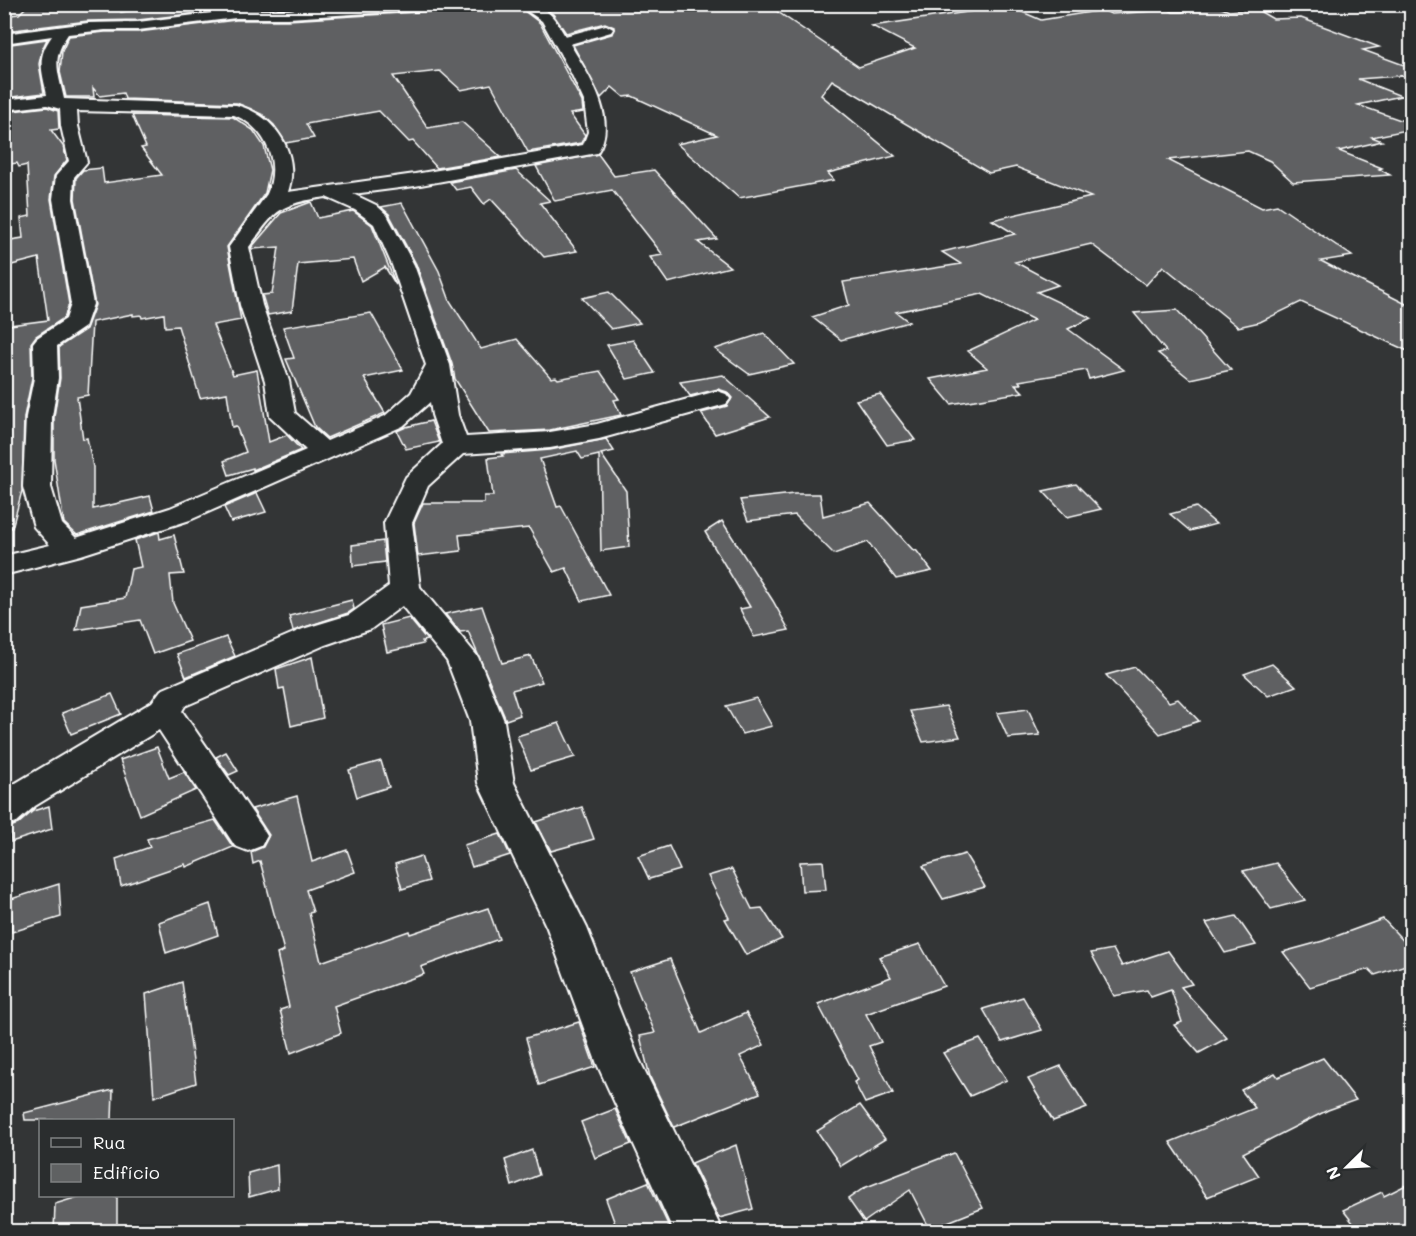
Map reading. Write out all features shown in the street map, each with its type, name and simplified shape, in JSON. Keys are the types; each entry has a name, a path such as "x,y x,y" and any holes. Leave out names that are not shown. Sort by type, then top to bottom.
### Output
{"street":[{"path":"4,39 123,24 138,26 236,14 288,14 450,4"},
{"path":"264,212 282,200 325,190 415,180 591,149 597,132 592,101 572,56 560,42 548,18 524,4"},
{"path":"88,28 104,11"},
{"path":"560,42 606,28"},
{"path":"63,32 51,48 48,59 72,133 78,162 65,176 63,198 82,304 77,322 45,343 46,378 39,417 37,487 48,527 71,549"},
{"path":"4,105 47,100 63,104 236,110 262,123 282,164 282,179 277,194 250,235 242,241 239,247 251,305 277,381 283,416 324,452"},
{"path":"325,190 366,209 381,220 397,258 403,265 438,365 445,415 456,446"},
{"path":"4,566 71,549 180,514 394,421 421,397 438,365"},
{"path":"699,1232 620,1064 567,928 496,783 487,721 462,657 405,589 398,523 416,483 456,446 550,440 599,431 717,399"},
{"path":"4,812 22,796 164,711 173,698 314,637 360,622 405,589"},
{"path":"164,711 248,836"}],"building":[{"path":"29,4 123,4 121,12 172,4 184,4 190,9 232,4 240,4 241,8 138,20 88,21 6,31 10,15 19,14"},
{"path":"460,4 515,4 540,23 582,102 583,112 570,114 585,135 581,143 528,152 491,84 461,90 440,71 393,76 428,128 462,122 501,157 437,168 413,141 409,142 379,111 306,124 314,138 286,143 274,125 263,115 237,103 125,99 123,93 100,96 93,88 94,97 66,97 60,72 62,51 69,36 105,32 138,32 236,20 288,20 451,10"},
{"path":"538,4 766,4 859,67 915,48 872,26 1008,6 1041,20 1103,10 1111,14 1169,10 1182,12 1212,4 1229,11 1256,9 1273,19 1301,18 1379,47 1363,50 1412,68 1412,75 1358,79 1401,96 1358,105 1412,124 1412,129 1372,137 1382,141 1339,151 1382,168 1379,169 1390,175 1293,182 1270,161 1248,151 1168,160 1262,208 1277,205 1352,256 1321,261 1412,307 1412,353 1301,302 1260,322 1238,327 1163,266 1146,285 1091,244 1015,262 1058,285 1037,292 1091,318 1068,329 1124,370 1089,379 1086,370 1019,381 1021,384 1015,384 1023,392 951,404 930,379 987,368 968,351 1034,320 982,294 896,312 909,322 841,340 812,317 849,305 843,282 961,264 942,252 1015,234 992,220 1091,197 1016,167 989,173 832,80 821,95 895,156 828,173 834,180 739,198 677,144 717,135 632,96 624,97 612,87 601,98 573,45 612,34 614,27 605,23 566,33 553,14"},
{"path":"47,39 39,64 44,93 4,98 4,45"},
{"path":"47,107 58,111 59,129 51,130 63,146 67,160 54,176 51,199 69,304 64,318 36,336 31,343 32,378 24,417 22,491 12,528 4,527 7,382 4,382 4,342 10,325 48,320 39,258 4,267 4,241 23,238 21,218 30,216 27,165 19,167 17,163 4,165 4,112"},
{"path":"132,115 233,117 253,130 264,146 270,170 265,193 227,247 241,320 213,325 233,375 257,370 269,442 287,435 301,450 253,470 253,468 229,475 224,461 246,452 236,426 232,427 227,393 200,398 178,326 165,327 164,314 142,318 141,315 133,316 133,314 92,322 88,395 77,397 83,439 87,438 93,467 93,509 150,496 154,511 77,535 64,523 54,459 54,417 60,378 59,347 86,329 95,305 75,199 76,178 83,170 102,168 104,183 162,175 141,148 146,147"},
{"path":"598,154 614,176 654,170 717,239 698,242 730,267 668,283 650,257 663,255 612,190 555,201 536,166"},
{"path":"516,170 550,201 540,203 577,251 544,257 491,199 484,204 471,187 456,190 450,182"},
{"path":"311,202 318,218 353,211 372,225 396,285 385,267 361,281 353,259 298,264 292,311 268,315 262,295 272,294 279,247 251,248 281,213"},
{"path":"402,203 439,271 450,301 481,349 517,339 551,378 558,379 600,371 619,399 614,400 621,415 550,430 489,433 455,379 452,364 416,264 389,214 381,207"},
{"path":"609,292 640,323 611,329 582,298"},
{"path":"1177,310 1231,370 1190,379 1158,353 1166,351 1134,313"},
{"path":"371,313 403,370 364,378 385,413 327,438 315,427 286,359 294,358 283,327"},
{"path":"764,333 794,364 749,374 715,349"},
{"path":"633,340 655,373 627,379 607,345"},
{"path":"723,375 770,417 715,434 701,413 727,406 732,398 727,392 718,389 690,396 680,382"},
{"path":"880,394 915,440 887,445 856,400"},
{"path":"431,421 439,442 406,449 397,431"},
{"path":"606,439 614,451 601,454 626,491 629,547 601,551 599,455 582,459 577,451 540,459 557,507 561,506 609,595 582,601 566,568 554,572 529,528 459,535 461,551 418,556 414,523 423,503 484,503 484,496 493,496 488,458 503,456 501,454 550,450"},
{"path":"1076,484 1101,509 1067,517 1043,491"},
{"path":"257,493 266,512 231,522 224,507"},
{"path":"794,494 820,494 823,516 870,503 914,551 916,550 932,571 896,579 868,542 834,554 795,515 748,521 740,500"},
{"path":"1196,507 1216,524 1190,531 1170,514"},
{"path":"722,521 789,630 754,637 740,609 750,607 705,532"},
{"path":"159,532 160,539 174,535 184,574 170,575 173,603 190,641 153,654 140,620 76,630 81,605 125,598 131,569 141,567 135,540"},
{"path":"383,541 385,562 353,566 352,545"},
{"path":"352,600 354,609 348,613 293,631 289,616"},
{"path":"482,606 502,663 531,656 542,682 512,690 520,715 506,720 468,631 460,632 445,614"},
{"path":"409,618 427,640 422,641 423,644 387,652 381,625"},
{"path":"226,637 235,656 186,677 177,654"},
{"path":"312,657 323,718 291,726 284,688 279,689 276,669"},
{"path":"1272,664 1296,686 1268,696 1244,674"},
{"path":"1135,667 1169,702 1178,699 1199,721 1160,734 1106,675"},
{"path":"112,694 121,714 71,734 62,713"},
{"path":"756,698 772,726 742,734 726,706"},
{"path":"946,706 960,737 923,742 910,711"},
{"path":"1028,709 1040,735 1008,738 997,713"},
{"path":"559,723 575,757 531,770 517,736"},
{"path":"157,747 169,778 184,772 196,790 140,815 120,760"},
{"path":"226,752 238,771 229,775 216,757"},
{"path":"381,761 389,787 357,797 349,770"},
{"path":"297,796 312,862 347,850 355,872 306,890 313,912 309,913 321,962 409,931 410,934 488,908 499,939 421,967 424,974 334,1006 341,1033 291,1053 280,1010 289,1007 277,954 284,951 260,861 253,864 251,852 263,847 269,835 252,809"},
{"path":"49,806 52,829 11,842 10,827 18,824 33,811"},
{"path":"582,807 594,839 551,851 536,822"},
{"path":"215,820 233,847 186,867 185,864 121,886 116,859 150,847 147,839"},
{"path":"500,834 510,855 472,867 464,845"},
{"path":"669,846 680,870 649,879 638,856"},
{"path":"965,854 985,887 943,899 923,866"},
{"path":"421,856 429,881 402,889 395,864"},
{"path":"823,861 826,890 802,891 800,862"},
{"path":"1276,863 1305,900 1271,909 1243,871"},
{"path":"732,869 752,909 762,908 782,939 746,955 725,919 729,918 708,876"},
{"path":"59,884 61,917 12,932 11,899"},
{"path":"210,904 218,935 166,953 159,922"},
{"path":"1236,916 1256,945 1225,953 1206,923"},
{"path":"1383,919 1412,950 1412,963 1375,975 1369,969 1310,987 1283,952 1323,941"},
{"path":"920,944 944,986 866,1014 881,1042 869,1046 893,1093 865,1103 854,1082 858,1080 818,1004 891,977 879,957"},
{"path":"1113,949 1122,966 1168,951 1192,984 1181,987 1227,1038 1199,1053 1174,1025 1182,1022 1171,990 1151,997 1147,990 1114,996 1091,953"},
{"path":"670,959 701,1033 746,1013 764,1045 740,1056 760,1093 674,1127 650,1077 640,1036 655,1033 630,972"},
{"path":"182,982 196,1083 154,1097 146,994"},
{"path":"1023,997 1042,1030 1002,1042 983,1009"},
{"path":"579,1022 595,1067 539,1085 526,1038"},
{"path":"980,1039 1007,1080 970,1096 943,1053"},
{"path":"1323,1058 1356,1100 1328,1110 1243,1153 1259,1176 1207,1197 1170,1142 1255,1108 1241,1090 1275,1073 1278,1077"},
{"path":"1061,1066 1087,1108 1053,1121 1028,1079"},
{"path":"113,1090 112,1119 25,1120 24,1113"},
{"path":"860,1105 885,1139 841,1166 817,1131"},
{"path":"615,1109 631,1144 595,1158 581,1122"},
{"path":"736,1145 753,1209 719,1218 692,1163"},
{"path":"532,1150 539,1175 512,1186 505,1160"},
{"path":"954,1153 983,1208 930,1229 910,1190 864,1222 848,1199 864,1188"},
{"path":"277,1165 278,1189 249,1197 248,1173"},
{"path":"648,1182 671,1231 618,1232 606,1199"},
{"path":"1412,1182 1412,1232 1360,1232 1343,1210 1382,1192 1384,1196"},
{"path":"78,1197 117,1197 117,1232 54,1232 55,1204"}]}
